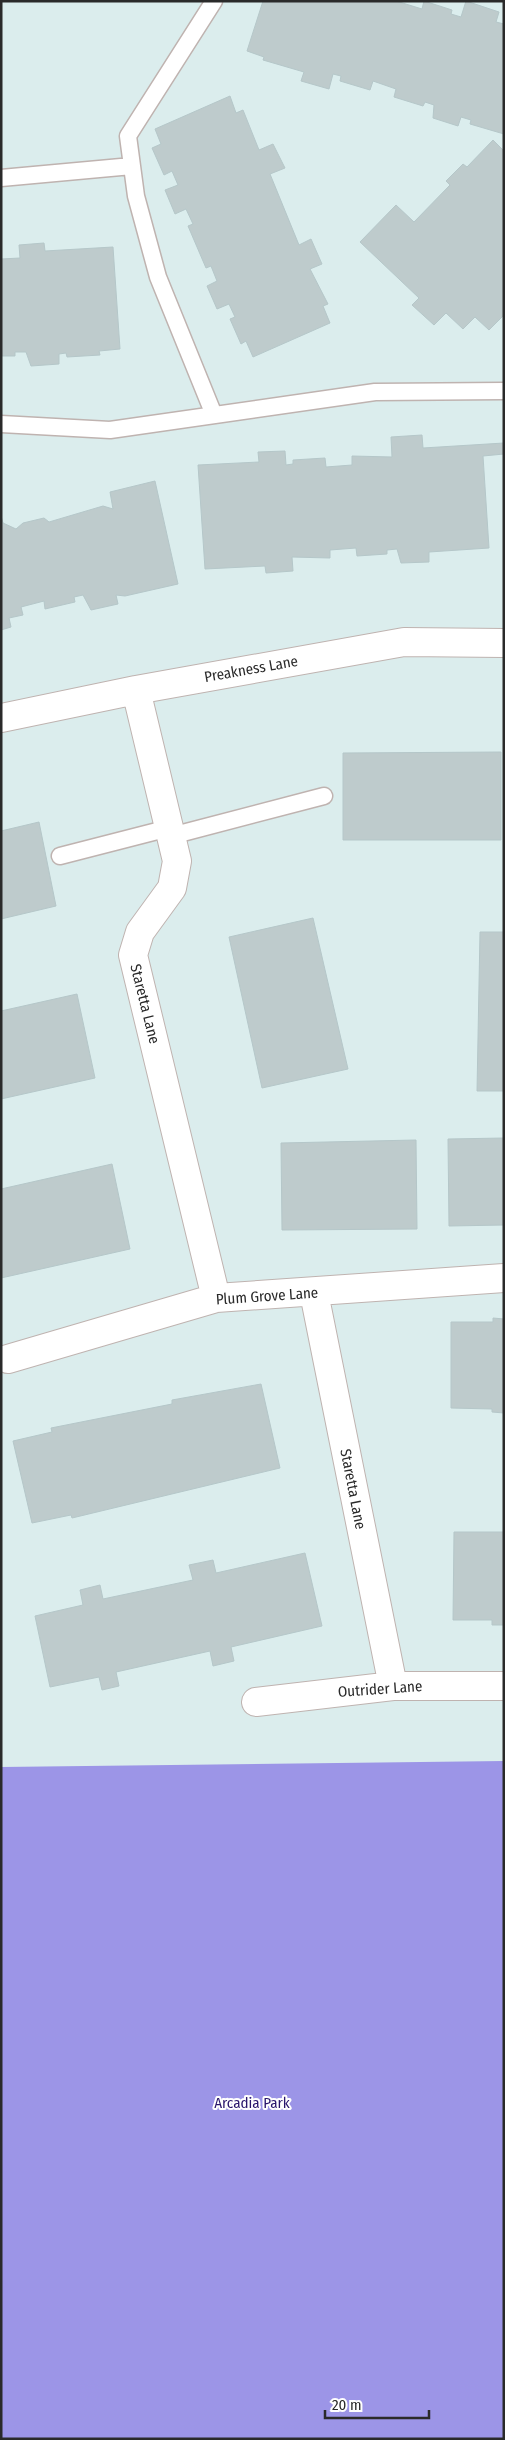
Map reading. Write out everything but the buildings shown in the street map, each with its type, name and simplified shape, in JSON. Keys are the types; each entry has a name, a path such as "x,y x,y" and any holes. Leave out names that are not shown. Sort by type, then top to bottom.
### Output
{"street":[{"name":"Preakness Lane","path":"1,718 136,690 404,642 504,643"},
{"name":"Staretta Lane","path":"136,690 177,861 172,888 140,932 133,955 216,1298"},
{"name":"Plum Grove Lane","path":"8,1359 216,1298 504,1278"},
{"name":"Staretta Lane","path":"314,1292 393,1686"},
{"name":"Outrider Lane","path":"256,1702 393,1686 504,1686"}],"lane":[{"path":"214,1 128,136 136,196 158,277 214,415"},
{"path":"1,178 132,166"},
{"path":"1,424 110,430 375,392 504,390"},
{"path":"60,856 324,796"}],"green space":[{"name":"Arcadia Park","path":"504,1761 504,2439 1,2439 1,1767"}]}
